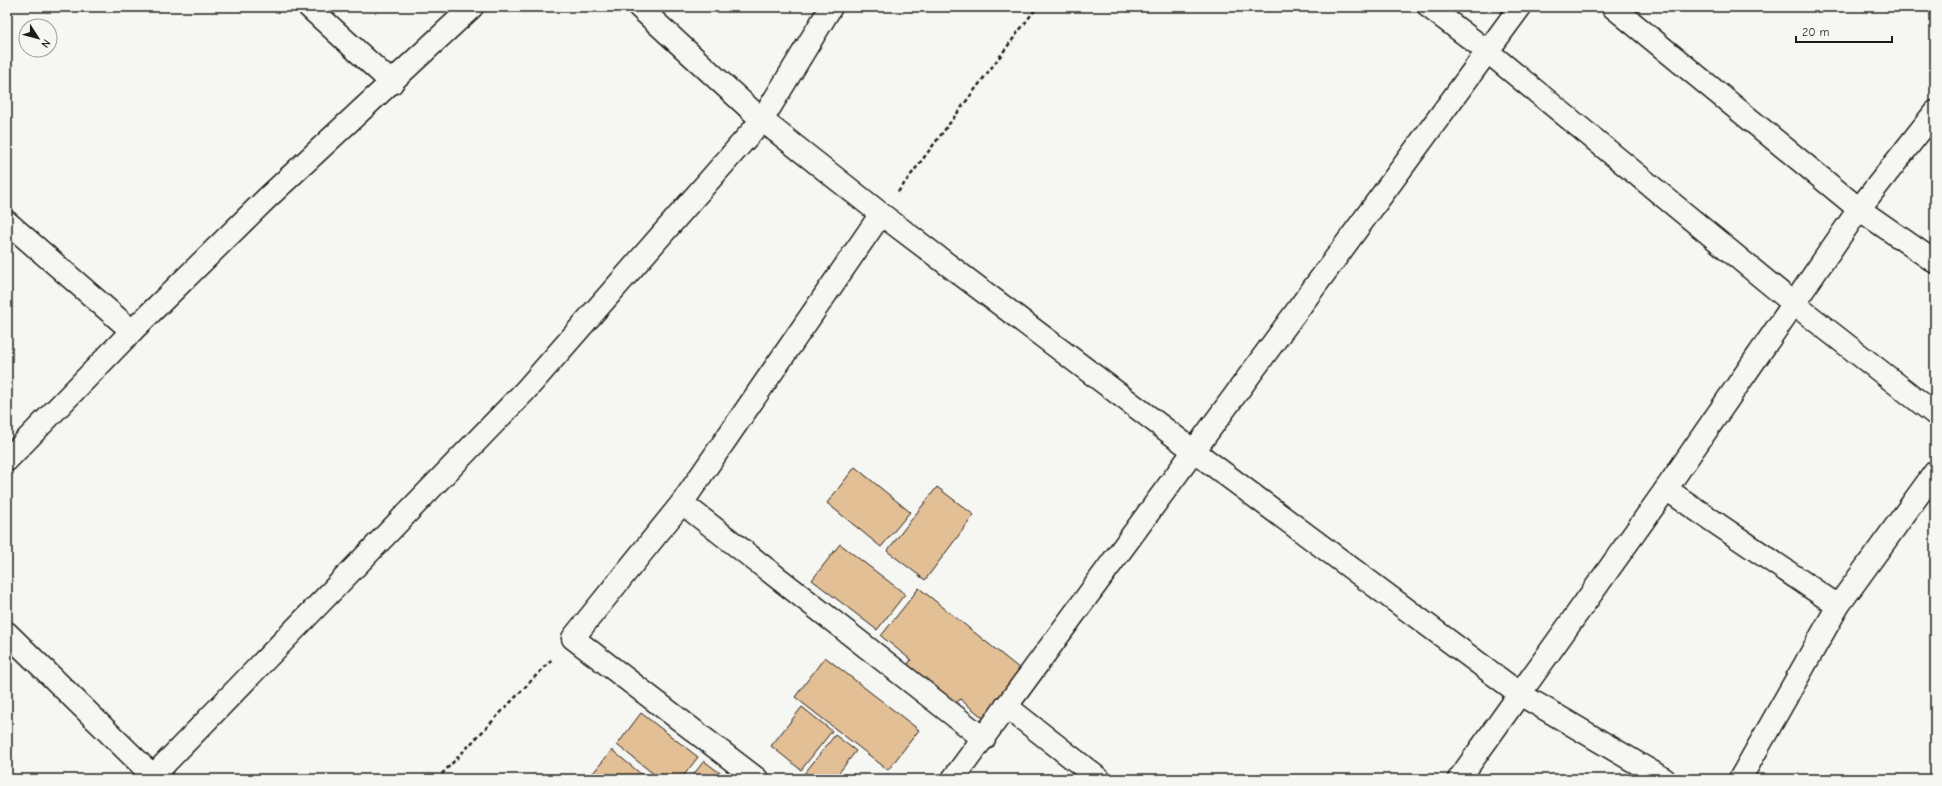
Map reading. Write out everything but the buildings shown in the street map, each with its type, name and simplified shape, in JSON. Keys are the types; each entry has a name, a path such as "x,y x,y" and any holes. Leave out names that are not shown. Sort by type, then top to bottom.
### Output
{"street":[{"path":"309,7 392,83"},
{"path":"7,460 132,331 266,199 472,7"},
{"path":"639,7 762,120 882,214 1194,451 1520,694 1664,779"},
{"path":"7,633 153,778 525,391 762,120 831,7"},
{"path":"1429,7 1487,51 1793,303 1935,414"},
{"path":"953,779 984,739 1006,706 1520,7"},
{"path":"1613,7 1859,209 1935,262"},
{"path":"1459,779 1666,489 1859,209 1935,112"},
{"path":"757,779 572,638 682,503 882,214"},
{"path":"7,222 132,331"},
{"path":"1740,779 1838,606 1935,472"},
{"path":"1666,489 1838,606"},
{"path":"682,503 984,739"},
{"path":"1006,706 1099,779"}],"path":[{"path":"882,214 1037,7"},
{"path":"437,779 572,638"}]}
